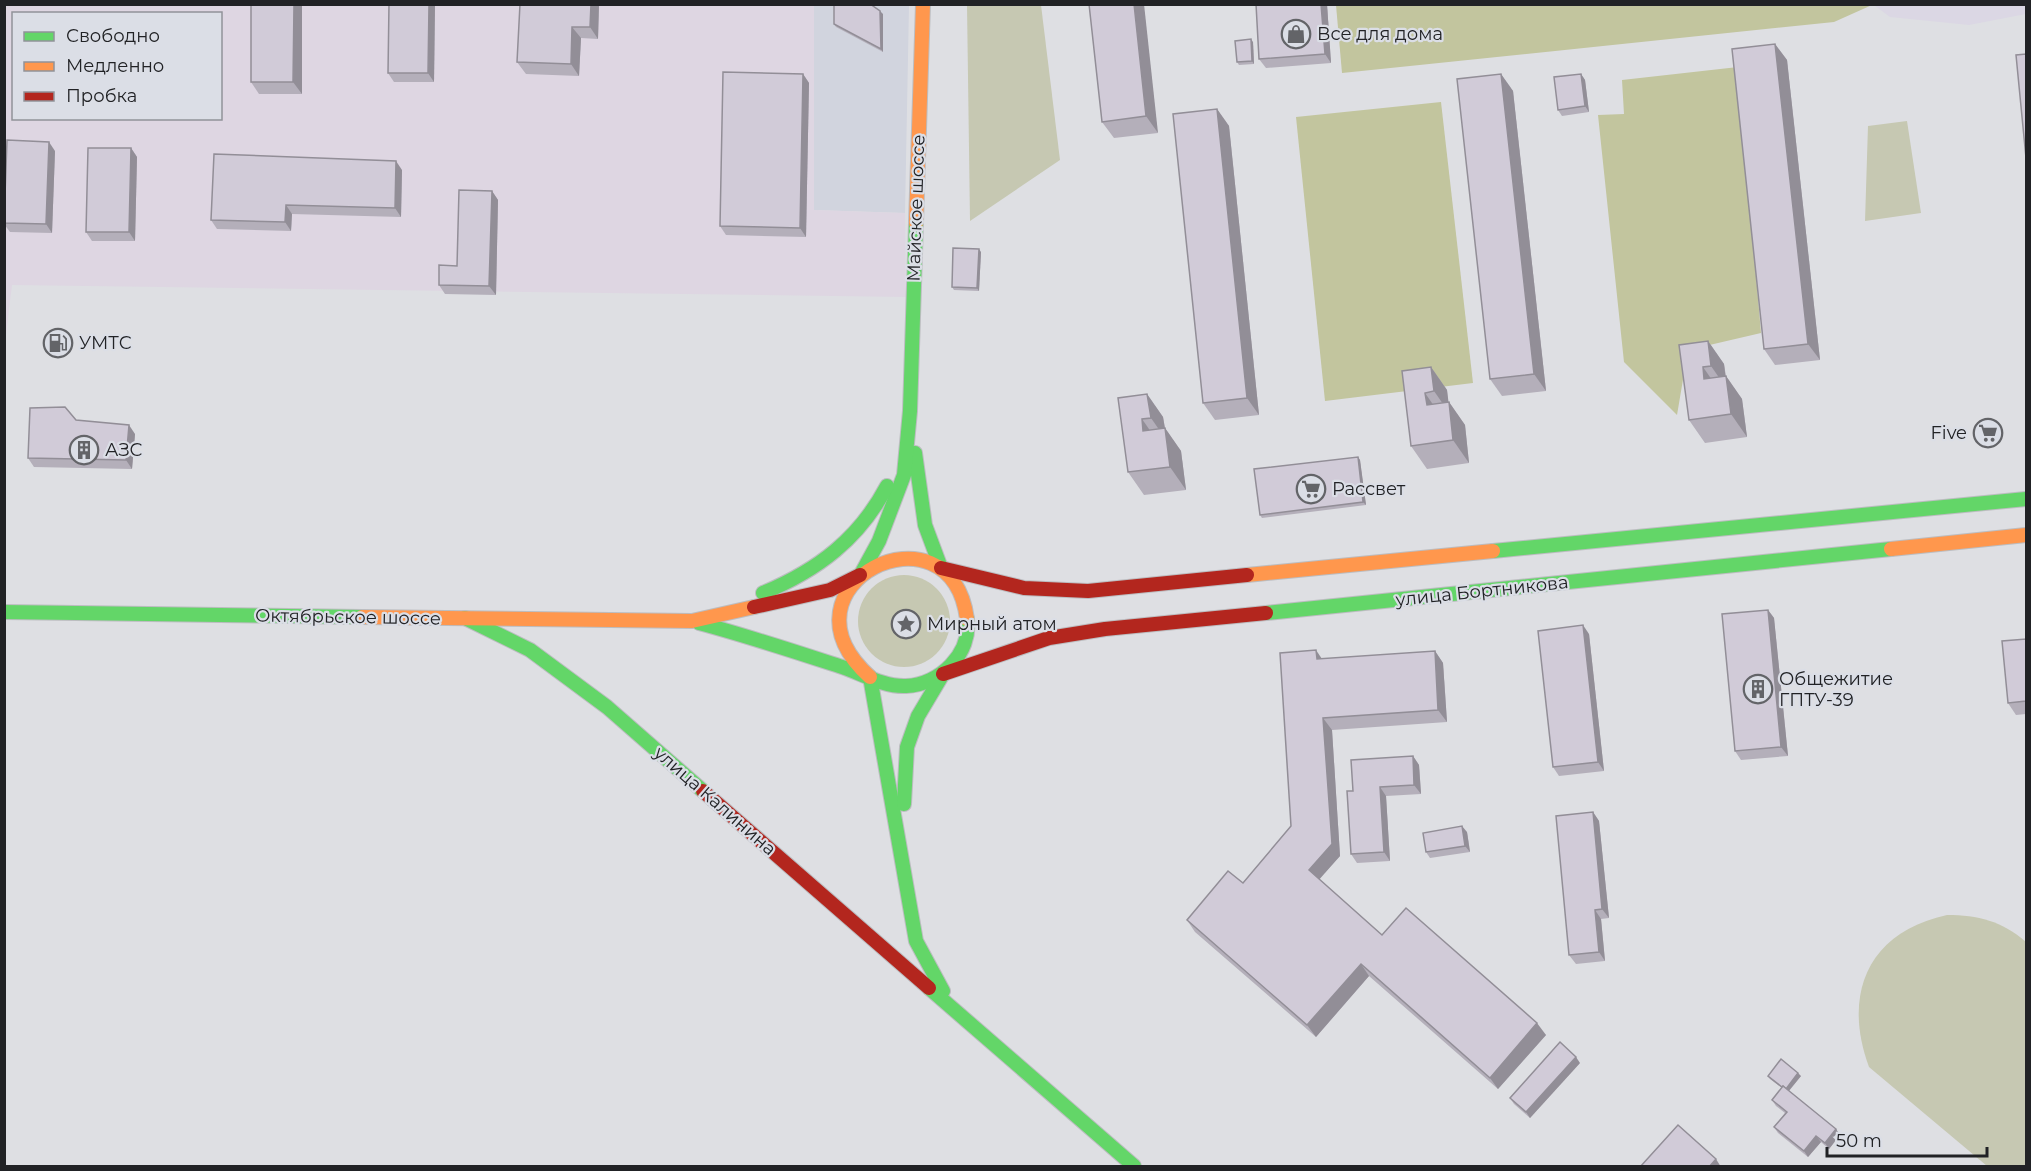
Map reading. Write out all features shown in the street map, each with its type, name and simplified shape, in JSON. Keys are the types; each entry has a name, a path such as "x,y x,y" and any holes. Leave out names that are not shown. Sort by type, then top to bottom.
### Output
{"main road":[{"name":"Майское шоссе","path":"860,575 879,541 904,475 910,411 923,4"},
{"name":"Майское шоссе","path":"910,411 925,525 940,568"},
{"name":"Майское шоссе","path":"692,621 785,584 833,556 842,548 859,531 879,503 904,447 910,411"},
{"path":"940,568 959,587 968,609 968,632 960,655 944,674 921,684 900,686 870,677 855,663 844,646 840,621 845,597 860,575 884,561 910,558 940,568 1024,588 1088,591 2026,499"},
{"name":"улица Бортникова","path":"944,674 1049,638 1105,629 2026,535"},
{"name":"Октябрьское шоссе","path":"4,612 692,621 830,590 860,575"},
{"name":"улица Калинина","path":"465,618 530,650 607,707 1134,1167"},
{"name":"Октябрьское шоссе","path":"692,621 742,634 870,677"},
{"name":"улица Калинина","path":"902,857 908,747 918,716 944,674"},
{"name":"улица Калинина","path":"870,677 916,941 951,1005"}],"shaded area":[{"path":"5,5 814,5 814,210 905,213 906,297 12,285 5,343"},
{"path":"814,5 909,5 905,213 814,210"},
{"path":"1874,5 2026,5 2026,14 1969,25 1890,17"}],"green space":[{"path":"1336,4 1872,5 1834,22 1342,73"},
{"path":"967,5 1041,5 1060,160 970,221"},
{"path":"1738,67 1761,333 1688,350 1677,415 1624,362 1598,115 1624,114 1622,80"},
{"path":"1441,102 1473,383 1325,401 1296,117"},
{"path":"1907,121 1921,213 1865,221 1868,126"},
{"path":"895,575 913,575 930,582 943,595 950,612 950,630 943,647 930,660 913,667 895,667 878,660 865,647 858,630 858,612 865,595 878,582"},
{"path":"1947,915 1969,916 1999,924 2026,942 2026,1166 1987,1166 1869,1067 1861,1040 1859,1015 1861,991 1868,970 1880,951 1898,936 1920,923"}],"building":[{"path":"251,4 294,4 293,82 251,82"},
{"path":"389,4 429,4 428,73 388,73"},
{"path":"520,4 591,4 590,27 572,27 571,64 517,62"},
{"path":"834,4 870,4 880,11 881,49 834,24"},
{"path":"1089,4 1134,4 1146,116 1102,122"},
{"name":"Все для дома","path":"1256,4 1321,4 1325,54 1259,59"},
{"path":"1251,39 1252,61 1237,62 1235,41"},
{"path":"1775,44 1808,344 1764,349 1732,49"},
{"path":"2026,54 2026,158 2016,55"},
{"path":"723,72 803,74 800,228 720,226"},
{"path":"1501,74 1534,374 1490,379 1457,79"},
{"path":"1581,74 1585,106 1558,110 1554,77"},
{"path":"1217,109 1247,398 1203,403 1173,114"},
{"path":"7,140 49,142 46,224 4,223"},
{"path":"88,148 131,148 129,232 86,232"},
{"path":"214,154 396,161 395,208 286,205 285,222 211,220"},
{"path":"459,190 492,191 489,286 439,285 439,265 457,266"},
{"path":"953,248 979,249 977,288 952,287"},
{"path":"1708,341 1711,366 1703,367 1704,379 1726,376 1731,414 1689,420 1679,345"},
{"path":"1431,367 1434,391 1425,393 1427,405 1449,402 1453,440 1411,446 1402,371"},
{"path":"1147,394 1151,418 1142,419 1143,431 1165,428 1170,467 1128,472 1118,398"},
{"name":"АЗС","path":"65,407 76,420 129,425 126,460 28,458 30,408"},
{"name":"Рассвет","path":"1358,457 1363,502 1260,515 1254,469"},
{"name":"Общежитие ГПТУ-39","path":"1768,610 1781,747 1735,751 1722,614"},
{"path":"1583,625 1598,762 1553,767 1538,631"},
{"path":"2026,639 2026,701 2008,703 2002,641"},
{"path":"1316,650 1317,659 1435,651 1438,710 1323,718 1332,844 1309,870 1382,935 1406,908 1537,1023 1490,1078 1361,964 1307,1025 1187,920 1228,871 1243,883 1291,826 1280,653"},
{"path":"1413,756 1414,785 1380,787 1384,852 1351,854 1347,791 1353,791 1351,760"},
{"path":"1593,812 1602,909 1595,910 1599,952 1569,955 1556,816"},
{"path":"1462,826 1465,846 1426,852 1423,833"},
{"path":"1560,1042 1576,1057 1526,1112 1510,1098"},
{"path":"1781,1059 1798,1073 1786,1089 1768,1076"},
{"path":"1783,1086 1836,1129 1825,1143 1816,1136 1804,1151 1774,1127 1787,1112 1772,1100"},
{"path":"1678,1125 1716,1159 1709,1167 1640,1167"}],"traffic: fast":[{"path":"861,574 879,541 904,475 910,411 916,223"},
{"path":"915,453 925,525 941,568"},
{"path":"763,593 802,574 835,551 864,522 887,486"},
{"path":"1493,551 2026,499"},
{"path":"1266,613 1891,549"},
{"path":"4,612 362,617"},
{"path":"465,618 530,650 607,707 703,791"},
{"path":"699,623 845,668 882,683 906,686 931,680 951,665 964,644 967,619"},
{"path":"904,804 907,747 918,716 943,674"},
{"path":"870,677 916,941 943,991"},
{"path":"929,988 1134,1166"}],"traffic: slow":[{"path":"916,223 923,4"},
{"path":"1891,549 2026,535"},
{"path":"1247,575 1493,551"},
{"path":"870,677 844,643 840,612 852,586 874,567 902,559 931,563 954,582 967,619"},
{"path":"362,617 692,621 754,607"}],"traffic: jam":[{"path":"941,568 1024,588 1088,591 1247,575"},
{"path":"754,607 830,590 860,575"},
{"path":"943,674 1049,638 1105,629 1266,613"},
{"path":"703,791 929,988"}],"place":[{"name":"Все для дома","path":"1296,34"},
{"name":"УМТС","path":"58,343"},
{"name":"Five","path":"1988,433"},
{"name":"АЗС","path":"84,450"},
{"name":"Рассвет","path":"1311,489"},
{"name":"Мирный атом","path":"906,624"},
{"name":"Общежитие ГПТУ-39","path":"1758,689"}]}
